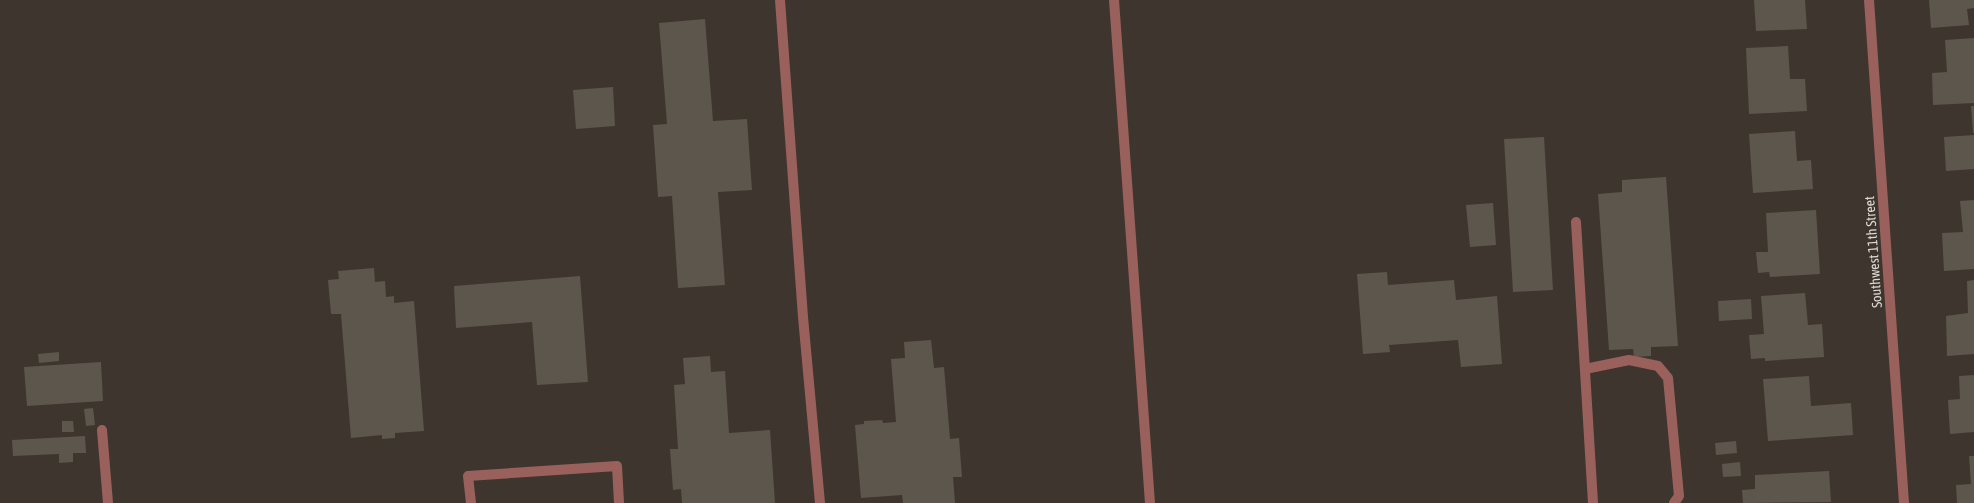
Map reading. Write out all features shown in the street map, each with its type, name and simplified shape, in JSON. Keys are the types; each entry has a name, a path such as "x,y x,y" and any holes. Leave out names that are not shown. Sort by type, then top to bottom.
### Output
{"street":[{"path":"780,0 803,317 820,503"},
{"path":"1114,0 1150,503"},
{"name":"Southwest 11th Street","path":"1869,0 1904,503"},
{"path":"1576,222 1593,503"},
{"path":"1585,369 1629,360 1658,366 1668,378 1679,496 1674,503"},
{"path":"102,430 108,503"},
{"path":"470,503 468,476 617,466 619,503"}],"building":[{"path":"1754,0 1805,0 1807,29 1756,31"},
{"path":"1929,0 1974,0 1974,8 1967,9 1969,25 1931,28"},
{"path":"705,19 713,121 747,119 752,190 718,192 725,285 678,288 672,196 658,197 653,125 667,124 659,23"},
{"path":"1974,38 1974,103 1933,105 1932,73 1947,72 1945,40"},
{"path":"1788,46 1790,79 1805,79 1807,111 1749,114 1746,48"},
{"path":"613,87 615,126 576,129 573,90"},
{"path":"1971,106 1974,106 1974,133 1973,133"},
{"path":"1795,131 1797,161 1811,160 1813,189 1753,193 1749,134"},
{"path":"1974,135 1974,169 1946,171 1944,137"},
{"path":"1544,137 1553,290 1513,292 1504,139"},
{"path":"1666,177 1678,346 1651,347 1651,356 1634,357 1633,349 1609,350 1598,194 1622,192 1622,180"},
{"path":"1974,200 1974,269 1944,271 1942,233 1963,232 1960,201"},
{"path":"1493,203 1496,245 1470,247 1466,205"},
{"path":"1816,210 1820,274 1770,277 1769,272 1758,273 1756,252 1768,252 1766,213"},
{"path":"374,268 375,282 385,281 386,297 394,296 394,303 414,301 424,431 395,433 395,438 382,439 382,435 351,438 341,314 331,314 328,280 339,279 338,271"},
{"path":"1387,272 1388,285 1454,280 1456,300 1497,296 1502,364 1461,367 1458,340 1389,345 1390,352 1363,354 1357,274"},
{"path":"580,276 588,382 537,385 532,322 456,328 454,286"},
{"path":"1974,280 1974,354 1947,356 1946,316 1968,313 1967,281"},
{"path":"1805,293 1808,325 1822,324 1824,357 1765,361 1765,358 1751,359 1749,335 1764,334 1761,296"},
{"path":"1751,299 1752,319 1719,321 1718,301"},
{"path":"931,340 934,368 944,367 950,439 959,438 962,477 953,477 955,503 903,503 902,495 861,498 855,425 864,424 864,421 882,420 883,423 896,422 891,359 905,358 904,342"},
{"path":"59,352 59,361 39,363 38,354"},
{"path":"710,356 711,372 725,371 729,433 770,430 775,503 682,503 681,489 673,490 670,449 678,449 674,385 685,384 683,358"},
{"path":"101,362 103,401 27,406 24,367"},
{"path":"1974,375 1974,432 1950,434 1948,400 1960,399 1959,376"},
{"path":"1809,376 1811,406 1851,403 1853,435 1768,441 1763,379"},
{"path":"93,408 95,425 86,426 84,409"},
{"path":"62,421 73,421 74,432 62,432"},
{"path":"85,436 86,453 73,453 73,462 59,463 59,454 13,456 12,440"},
{"path":"1736,441 1737,453 1716,455 1715,443"},
{"path":"1969,456 1974,456 1974,503 1957,503 1956,485 1971,484"},
{"path":"1740,462 1741,476 1723,477 1722,464"},
{"path":"1829,471 1831,502 1743,503 1742,490 1755,489 1755,475"}]}
